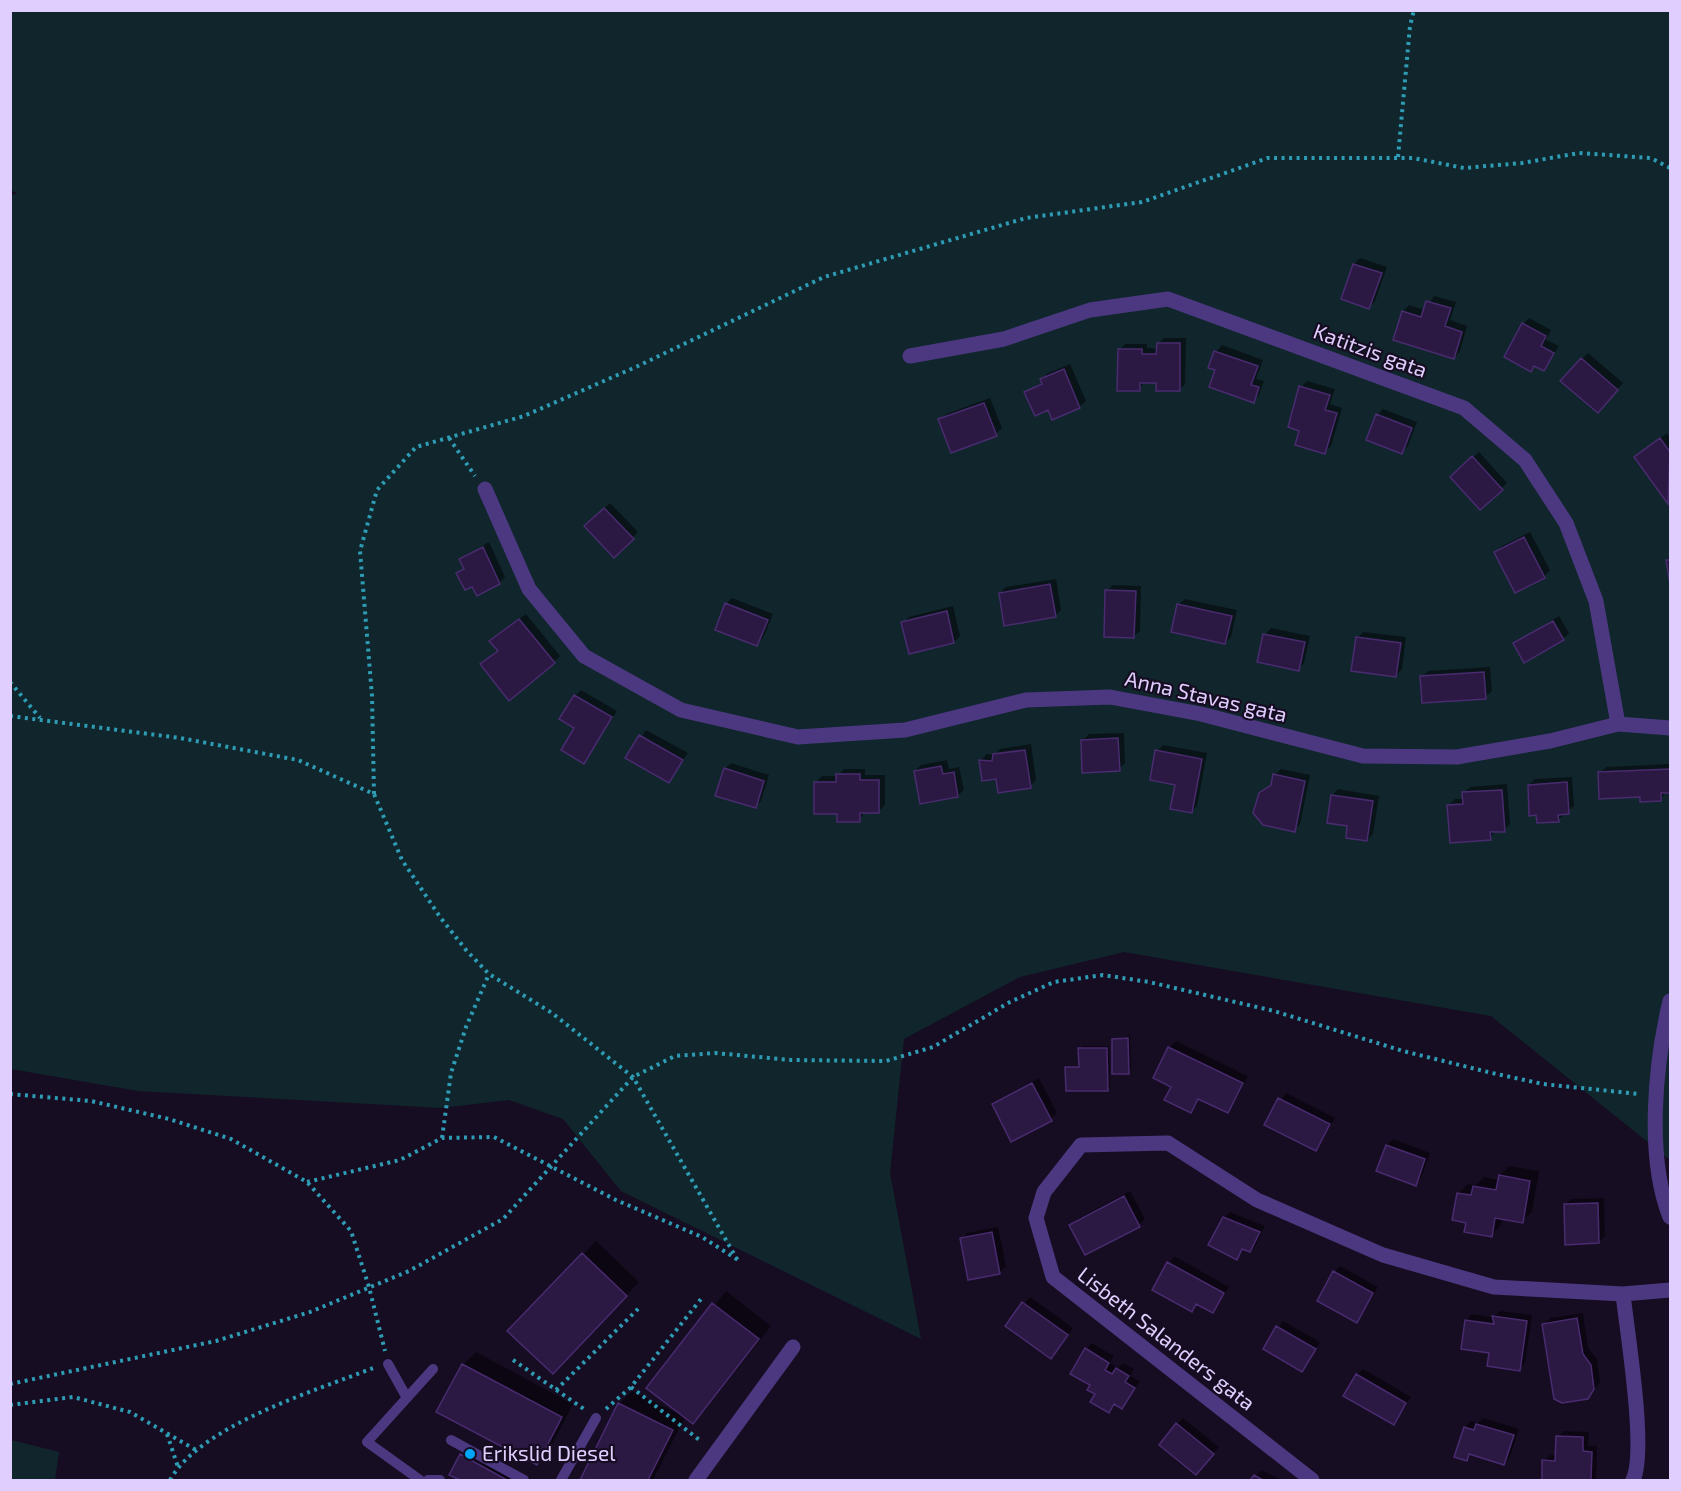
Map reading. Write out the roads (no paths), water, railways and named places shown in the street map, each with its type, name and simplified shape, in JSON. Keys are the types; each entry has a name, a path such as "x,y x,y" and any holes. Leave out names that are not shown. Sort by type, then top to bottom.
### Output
{"street":[{"name":"Katitzis gata","path":"910,356 1004,339 1090,309 1168,299 1464,408 1525,460 1566,523 1596,601 1618,724"},
{"name":"Anna Stavas gata","path":"484,489 529,589 584,656 681,710 798,737 905,730 1026,700 1110,697 1202,714 1363,756 1457,757 1550,741 1618,724 1671,728"},
{"path":"1671,1001 1664,1029 1656,1095 1655,1127 1664,1200 1671,1217"},
{"name":"Lisbeth Salanders gata","path":"1312,1480 1053,1277 1036,1218 1044,1192 1081,1145 1168,1143 1267,1204 1383,1255 1494,1287 1623,1294 1671,1290"},
{"path":"1623,1294 1636,1409 1638,1471 1633,1480"},
{"path":"696,1480 792,1347"}],"lane":[{"path":"388,1364 407,1398"},
{"path":"420,1480 367,1442 433,1370"},
{"path":"561,1480 596,1418"},
{"path":"451,1440 524,1480"},
{"path":"428,1480 440,1480"}],"place":[{"name":"Erikslid Diesel","path":"470,1454"}]}
